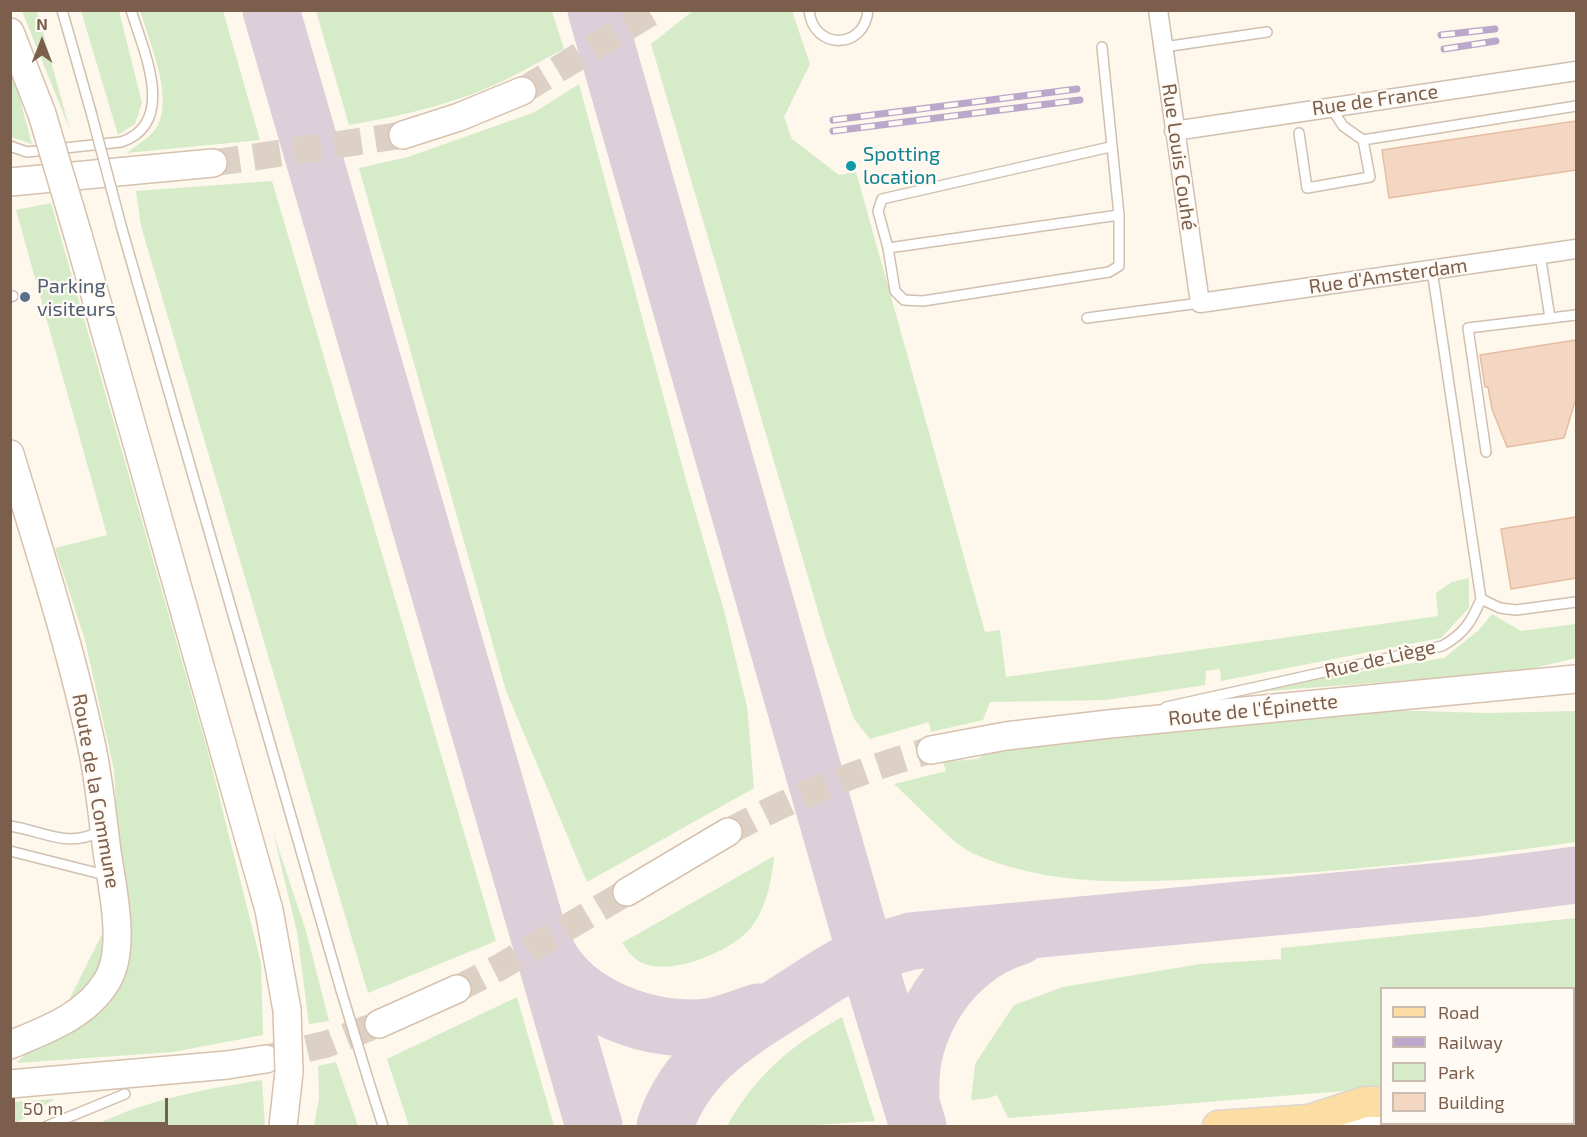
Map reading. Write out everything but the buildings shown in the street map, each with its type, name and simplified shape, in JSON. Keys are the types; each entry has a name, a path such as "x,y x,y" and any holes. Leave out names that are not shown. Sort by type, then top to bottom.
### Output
{"main road":[{"path":"10,32 42,114 78,235 269,910 287,1010 289,1072 283,1126"},
{"path":"403,135 459,117 522,91"},
{"path":"10,182 213,163"},
{"name":"Route de la Commune","path":"10,454 74,669 92,746 111,877 117,939 114,962 108,980 76,1014 10,1045"},
{"name":"Route de l'Épinette","path":"931,750 1006,736 1109,724 1576,679"},
{"path":"627,891 728,832"},
{"path":"379,1024 457,989"},
{"path":"10,1084 228,1065 266,1059"},
{"path":"1309,1120 1365,1102 1380,1102"},
{"path":"1218,1126 1309,1120 1380,1119"}],"street":[{"name":"Rue Louis Couhé","path":"1158,10 1200,303"},
{"name":"Rue de France","path":"1174,131 1576,71"},
{"name":"Rue d'Amsterdam","path":"1200,303 1576,249"}],"lane":[{"path":"62,10 122,229 341,990 383,1126"},
{"path":"10,146 27,152 121,142 136,137 146,124 153,105 153,84 131,10"},
{"path":"809,10 813,27 820,34 837,41 846,40 861,30 867,10"},
{"path":"1164,47 1267,32"},
{"path":"1102,47 1110,147 1119,215 1119,266 1109,272 923,301 904,300 896,291 878,210 882,199 1110,147"},
{"path":"1330,106 1344,126 1364,140 1576,106"},
{"path":"1299,133 1307,188 1370,177 1364,140"},
{"path":"888,248 1119,215"},
{"path":"1540,254 1550,318"},
{"path":"1432,270 1481,599 1500,608 1516,610 1576,602"},
{"path":"1087,318 1200,303"},
{"path":"1486,452 1468,328 1576,315"},
{"name":"Rue de Liège","path":"1109,724 1193,699 1442,646 1457,638 1470,625 1481,599"},
{"path":"10,826 71,841 82,840 104,829"},
{"path":"10,851 111,877"},
{"path":"47,1126 125,1094"}],"green space":[{"path":"694,10 792,11 810,64 784,117 792,139 839,175 856,172 985,632 1000,630 1006,677 1438,616 1436,593 1452,582 1469,578 1469,608 1441,638 1221,681 1220,669 1206,671 1205,685 1106,700 990,702 983,720 931,732 929,722 870,739 854,719 826,638 651,44"},
{"path":"22,11 37,11 70,130"},
{"path":"81,11 119,11 142,103 135,124 118,135"},
{"path":"140,11 223,11 260,140 127,153 153,132 160,121 163,106 155,56"},
{"path":"316,11 552,11 564,49 505,80 452,101 384,119 349,125"},
{"path":"10,62 32,144 11,137"},
{"path":"579,84 686,480 725,614 747,707 754,788 587,882 506,691 359,168 408,157 535,112"},
{"path":"272,181 496,941 368,993 141,226 136,191"},
{"path":"51,203 208,752 261,963 263,1035 173,1052 17,1063 65,1008 106,926 119,854 114,770 85,640 55,548 107,535 16,210"},
{"path":"1492,614 1521,631 1576,624 1576,658 1517,672 1217,695 1444,658 1479,630"},
{"path":"1383,710 1487,713 1576,711 1576,842 1448,859 1319,872 1166,881 1100,881 1035,873 1003,865 972,853 944,832 894,784 946,771 943,762 977,759 997,747"},
{"path":"273,832 306,931 329,1021 309,1024 297,932"},
{"path":"774,856 765,901 753,925 744,935 716,953 681,965 664,967 649,965 637,960 622,943"},
{"path":"1576,918 1576,1072 1575,987 1380,987 1380,1088 1008,1118 997,1095 971,1100 975,1064 1014,1005 1063,987 1200,964 1281,959 1281,948"},
{"path":"517,997 554,1126 409,1126 387,1059"},
{"path":"842,1017 875,1121 803,1126 727,1126 750,1092 776,1063 806,1039"},
{"path":"336,1062 358,1126 314,1126 319,1098 318,1066"},
{"path":"262,1080 265,1126 93,1126 155,1102"},
{"path":"55,1099 11,1126 11,1102"}],"taxiway":[{"path":"271,10 594,1126"},
{"path":"596,10 866,955 918,1126"},
{"path":"665,1126 674,1105 698,1069 712,1054 746,1028 845,965 872,953 911,941 1476,888 1576,875"},
{"path":"911,1094 912,1069 917,1044 926,1020 939,998 955,977 973,960 995,946 1018,937"},
{"path":"545,948 574,986 594,1001 641,1021 690,1028 714,1026 758,1012"}],"tunnel":[{"path":"522,91 655,10"},
{"path":"213,163 403,135"},
{"path":"728,832 827,785 931,750"},
{"path":"457,989 500,967 627,892"},
{"path":"267,1058 327,1044 379,1024"}],"railway":[{"path":"1441,35 1495,29"},
{"path":"1444,49 1496,41"},
{"path":"833,120 1077,89"},
{"path":"833,131 1080,100"}],"place":[{"name":"Spotting location","path":"851,166"},
{"name":"Parking visiteurs","path":"25,297"}]}
